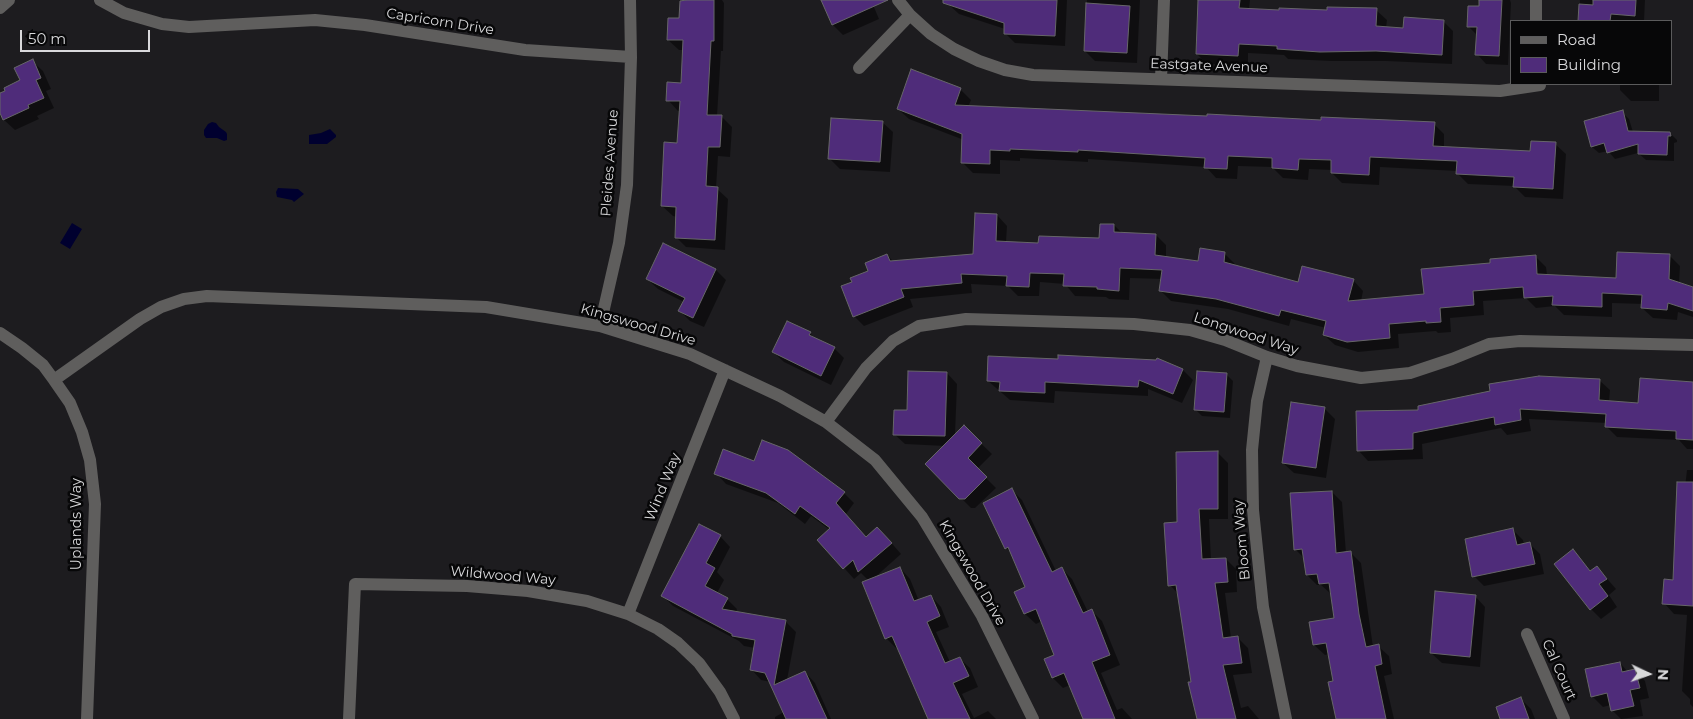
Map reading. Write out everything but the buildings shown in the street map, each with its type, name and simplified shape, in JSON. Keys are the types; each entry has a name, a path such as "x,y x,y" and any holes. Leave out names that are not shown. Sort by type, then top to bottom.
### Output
{"street":[{"path":"0,8 9,0"},
{"name":"Capricorn Drive","path":"100,0 124,13 162,24 189,27 314,20 365,25 525,50 631,57"},
{"name":"Pleides Avenue","path":"600,326 619,243 627,185 631,57 630,0"},
{"name":"Eastgate Avenue","path":"898,0 910,15 931,34 954,49 979,61 1005,70 1032,75 1500,91 1540,85"},
{"path":"1161,79 1164,0"},
{"path":"1536,0 1536,20"},
{"path":"859,68 910,15"},
{"name":"Kingswood Drive","path":"54,380 140,319 161,307 184,299 207,296 479,307 600,326 690,354 780,396 826,422 875,460 922,517 982,616 1033,719"},
{"name":"Longwood Way","path":"826,422 866,368 893,342 919,326 966,319 1134,324 1190,330 1225,340 1267,357 1304,368 1361,378 1410,373 1489,344 1520,341 1693,345"},
{"name":"Uplands Way","path":"0,333 43,366 54,380 70,404 82,432 90,460 94,489 87,719"},
{"name":"Bloom Way","path":"1267,357 1256,401 1252,450 1252,510 1263,607 1286,719"},
{"name":"Wind Way","path":"628,614 725,370"},
{"name":"Wildwood Way","path":"349,719 355,584 467,586 528,591 588,601 628,614 658,629 699,663 720,692 734,719"},
{"name":"Cal Court","path":"1527,634 1564,719"}],"shaded area":[{"path":"212,122 216,123 226,132 227,140 206,138 204,130"},
{"path":"330,129 336,137 327,144 309,144 309,135"},
{"path":"278,188 298,189 304,194 294,202 277,197 276,192"},
{"path":"72,223 82,229 70,249 60,243"}]}
